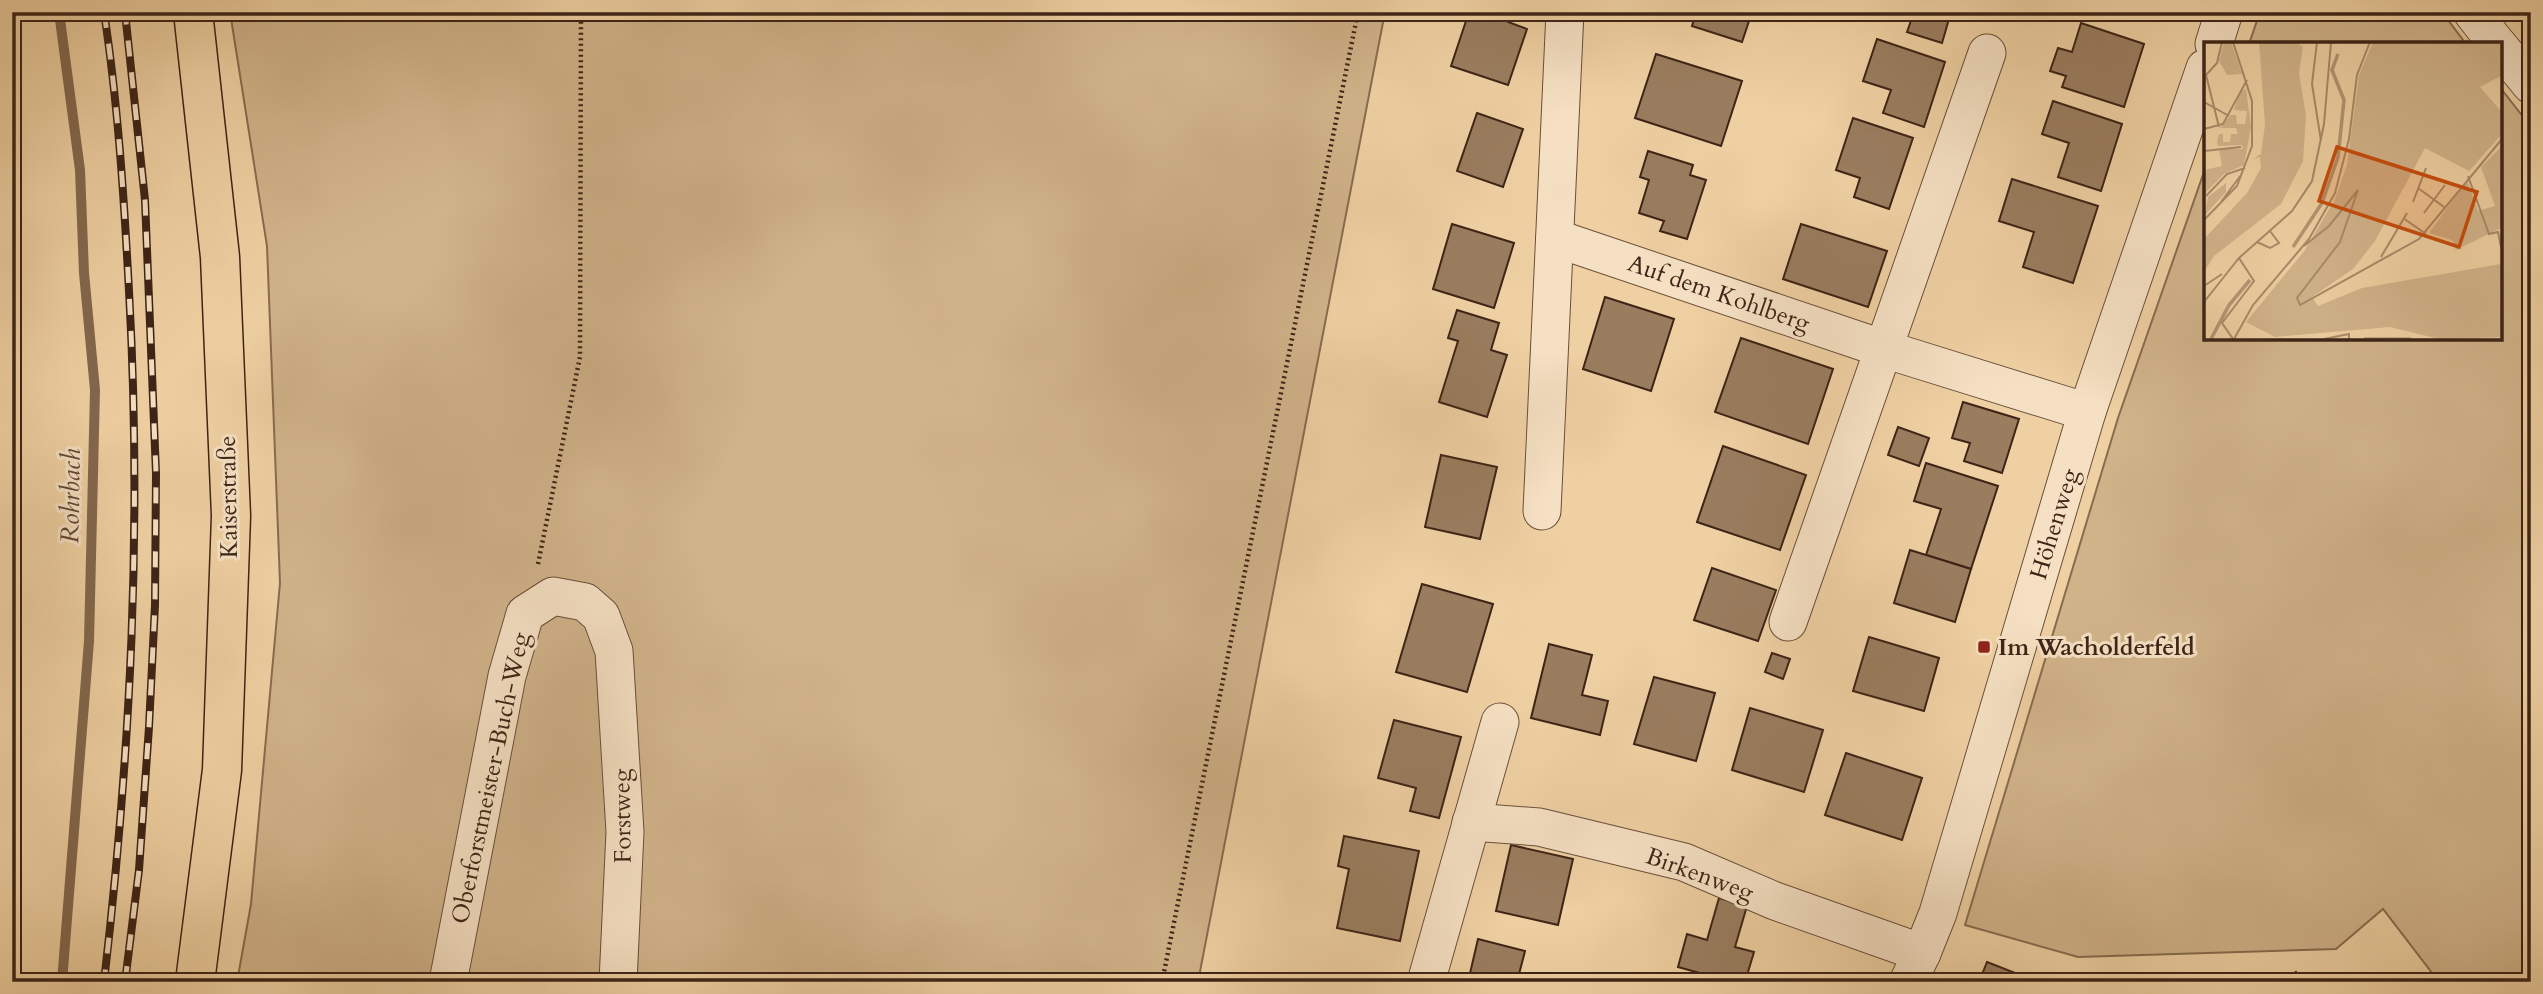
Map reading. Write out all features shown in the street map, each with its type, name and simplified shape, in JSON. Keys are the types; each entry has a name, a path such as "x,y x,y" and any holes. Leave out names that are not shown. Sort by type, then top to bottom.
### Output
{"main road":[{"name":"Kaiserstraße","path":"193,12 220,257 231,516 222,770 195,982"}],"street":[{"path":"1542,511 1565,12"},
{"path":"2215,42 2224,12"},
{"path":"2472,12 2496,42"},
{"path":"2501,49 2531,85"},
{"path":"1788,622 1987,53"},
{"name":"Höhenweg","path":"1915,967 1938,913 2087,412 2204,71"},
{"name":"Auf dem Kohlberg","path":"1555,237 1884,349 2087,412"},
{"name":"Oberforstmeister-Buch-Weg","path":"448,982 507,676 525,614 553,596 585,602 601,617 614,651"},
{"name":"Forstweg","path":"614,651 625,832 618,982"},
{"path":"1426,982 1500,722"},
{"name":"Birkenweg","path":"1471,822 1539,827 1684,862 1775,901 1915,967"}],"path":[{"path":"525,614 539,560 580,358 581,12"},
{"path":"1162,982 1358,12"}],"shaded area":[{"path":"230,12 1385,12 1198,982 237,982 251,904 280,583 267,246"},
{"path":"2260,12 2442,12 2464,42 2250,42"},
{"path":"2501,89 2531,127 2531,982 2439,982 2383,909 2336,949 2078,957 1965,925 2118,418 2204,172 2204,340 2501,340"}],"building":[{"path":"1469,12 1511,12 1508,22 1527,29 1508,85 1451,66"},
{"path":"1696,12 1752,12 1742,42 1692,26"},
{"path":"1914,12 1951,12 1942,43 1907,32"},
{"path":"2081,23 2144,44 2124,107 2062,87 2066,76 2050,71 2058,48 2072,52"},
{"path":"1877,39 1945,62 1924,127 1883,113 1891,90 1863,81"},
{"path":"1656,54 1742,81 1721,146 1635,118"},
{"path":"2053,101 2122,124 2101,191 2058,177 2069,143 2042,134"},
{"path":"1477,113 1523,129 1503,187 1457,171"},
{"path":"1853,118 1913,138 1889,209 1854,197 1860,178 1836,170"},
{"path":"1648,151 1693,165 1690,175 1706,180 1687,239 1660,231 1664,221 1639,213 1649,180 1640,177"},
{"path":"2012,179 2098,206 2073,283 2023,267 2034,232 1999,221"},
{"path":"1452,224 1514,243 1494,308 1433,289"},
{"path":"1801,224 1887,251 1868,307 1783,279"},
{"path":"1605,297 1674,319 1651,391 1583,369"},
{"path":"1457,310 1499,323 1491,350 1507,355 1487,417 1439,402 1458,341 1448,338"},
{"path":"1741,338 1833,369 1808,444 1715,412"},
{"path":"1963,402 2019,419 2002,473 1964,461 1970,443 1952,438"},
{"path":"1898,427 1929,438 1919,466 1888,455"},
{"path":"1723,446 1806,475 1780,550 1697,522"},
{"path":"1441,455 1497,467 1480,539 1425,527"},
{"path":"1926,463 1998,486 1971,569 1926,555 1941,509 1914,501"},
{"path":"1910,550 1971,569 1955,622 1894,603"},
{"path":"1712,568 1776,590 1758,641 1694,620"},
{"path":"1422,584 1493,604 1467,692 1396,672"},
{"path":"1869,637 1939,658 1924,711 1853,691"},
{"path":"1549,644 1592,655 1582,695 1608,701 1600,735 1531,718"},
{"path":"1772,653 1790,659 1783,679 1765,672"},
{"path":"1654,677 1715,693 1696,761 1634,744"},
{"path":"1750,708 1823,730 1804,792 1732,770"},
{"path":"1394,720 1461,737 1439,818 1410,811 1416,788 1378,778"},
{"path":"1846,753 1922,778 1902,840 1825,815"},
{"path":"1344,836 1419,851 1400,941 1337,928 1349,869 1338,866"},
{"path":"1511,845 1573,859 1558,925 1496,911"},
{"path":"1719,898 1747,906 1735,947 1754,952 1745,982 1732,982 1678,967 1687,934 1707,940"},
{"path":"1478,939 1525,951 1517,982 1468,982"},
{"path":"1987,962 2028,978 2026,982 1979,982"},
{"path":"2296,972 2302,982 2281,982"}],"waterway":[{"name":"Rohrbach","path":"59,12 80,170 84,273 95,390 89,641 62,982"}],"railway":[{"path":"104,12 117,116 125,221 133,378 134,465 132,637 121,809 104,982"},
{"path":"125,12 145,200 156,473 155,605 149,727 139,870 125,982"}],"place":[{"name":"Im Wacholderfeld","path":"1984,647"}]}
